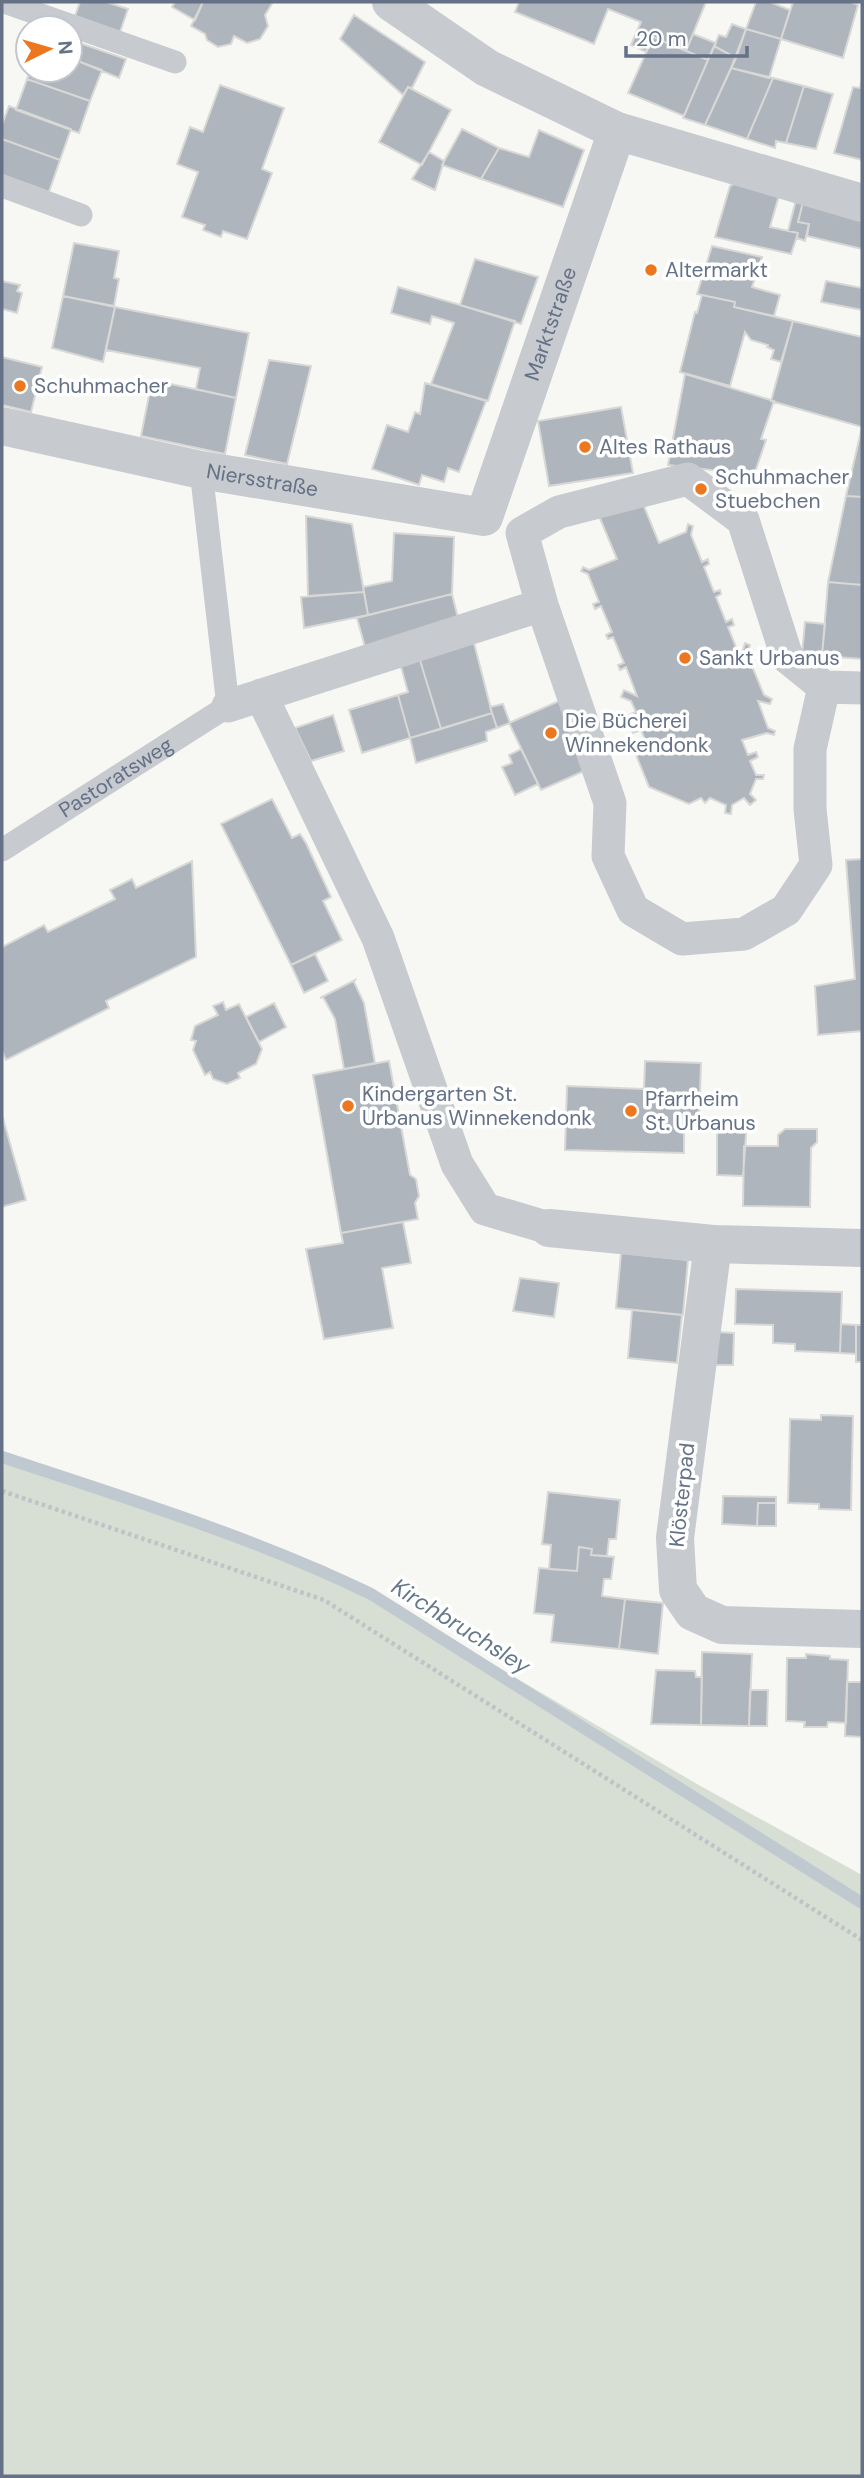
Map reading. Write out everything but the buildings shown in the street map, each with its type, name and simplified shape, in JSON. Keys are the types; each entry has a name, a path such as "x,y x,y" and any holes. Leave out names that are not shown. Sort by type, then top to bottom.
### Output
{"street":[{"path":"391,2 487,68 617,131 862,203"},
{"name":"Marktstraße","path":"484,517 617,131"},
{"name":"Niersstraße","path":"2,426 201,470 484,517 522,533"},
{"path":"824,687 810,749 810,809 816,866 786,910 744,934 682,939 633,910 608,856 610,803 542,608 522,533 559,512 688,479 743,520 787,657 824,687 862,688"},
{"path":"228,706 542,608"},
{"path":"261,695 377,938 457,1164 485,1209 549,1228 713,1244 862,1248"},
{"name":"Klösterpad","path":"713,1244 675,1538 678,1590 693,1612 722,1625 862,1629"}],"lane":[{"path":"4,2 175,62"},
{"path":"2,186 80,215"},
{"path":"201,470 228,706"},
{"name":"Pastoratsweg","path":"2,850 228,706"}],"path":[{"path":"2,1491 324,1600 862,1940"}],"shaded area":[{"path":"2,1456 325,1566 697,1784 862,1875 862,2476 2,2476"}],"waterway":[{"name":"Kirchbruchsley","path":"2,1457 235,1536 371,1594 862,1903"}],"place":[{"name":"Altermarkt","path":"651,270"},
{"name":"Schuhmacher","path":"20,386"},
{"name":"Altes Rathaus","path":"585,447"},
{"name":"Schuhmacher Stuebchen","path":"701,489"},
{"name":"Sankt Urbanus","path":"685,658"},
{"name":"Die Bücherei Winnekendonk","path":"551,733"},
{"name":"Kindergarten St. Urbanus Winnekendonk","path":"348,1106"},
{"name":"Pfarrheim St. Urbanus","path":"631,1111"}]}
